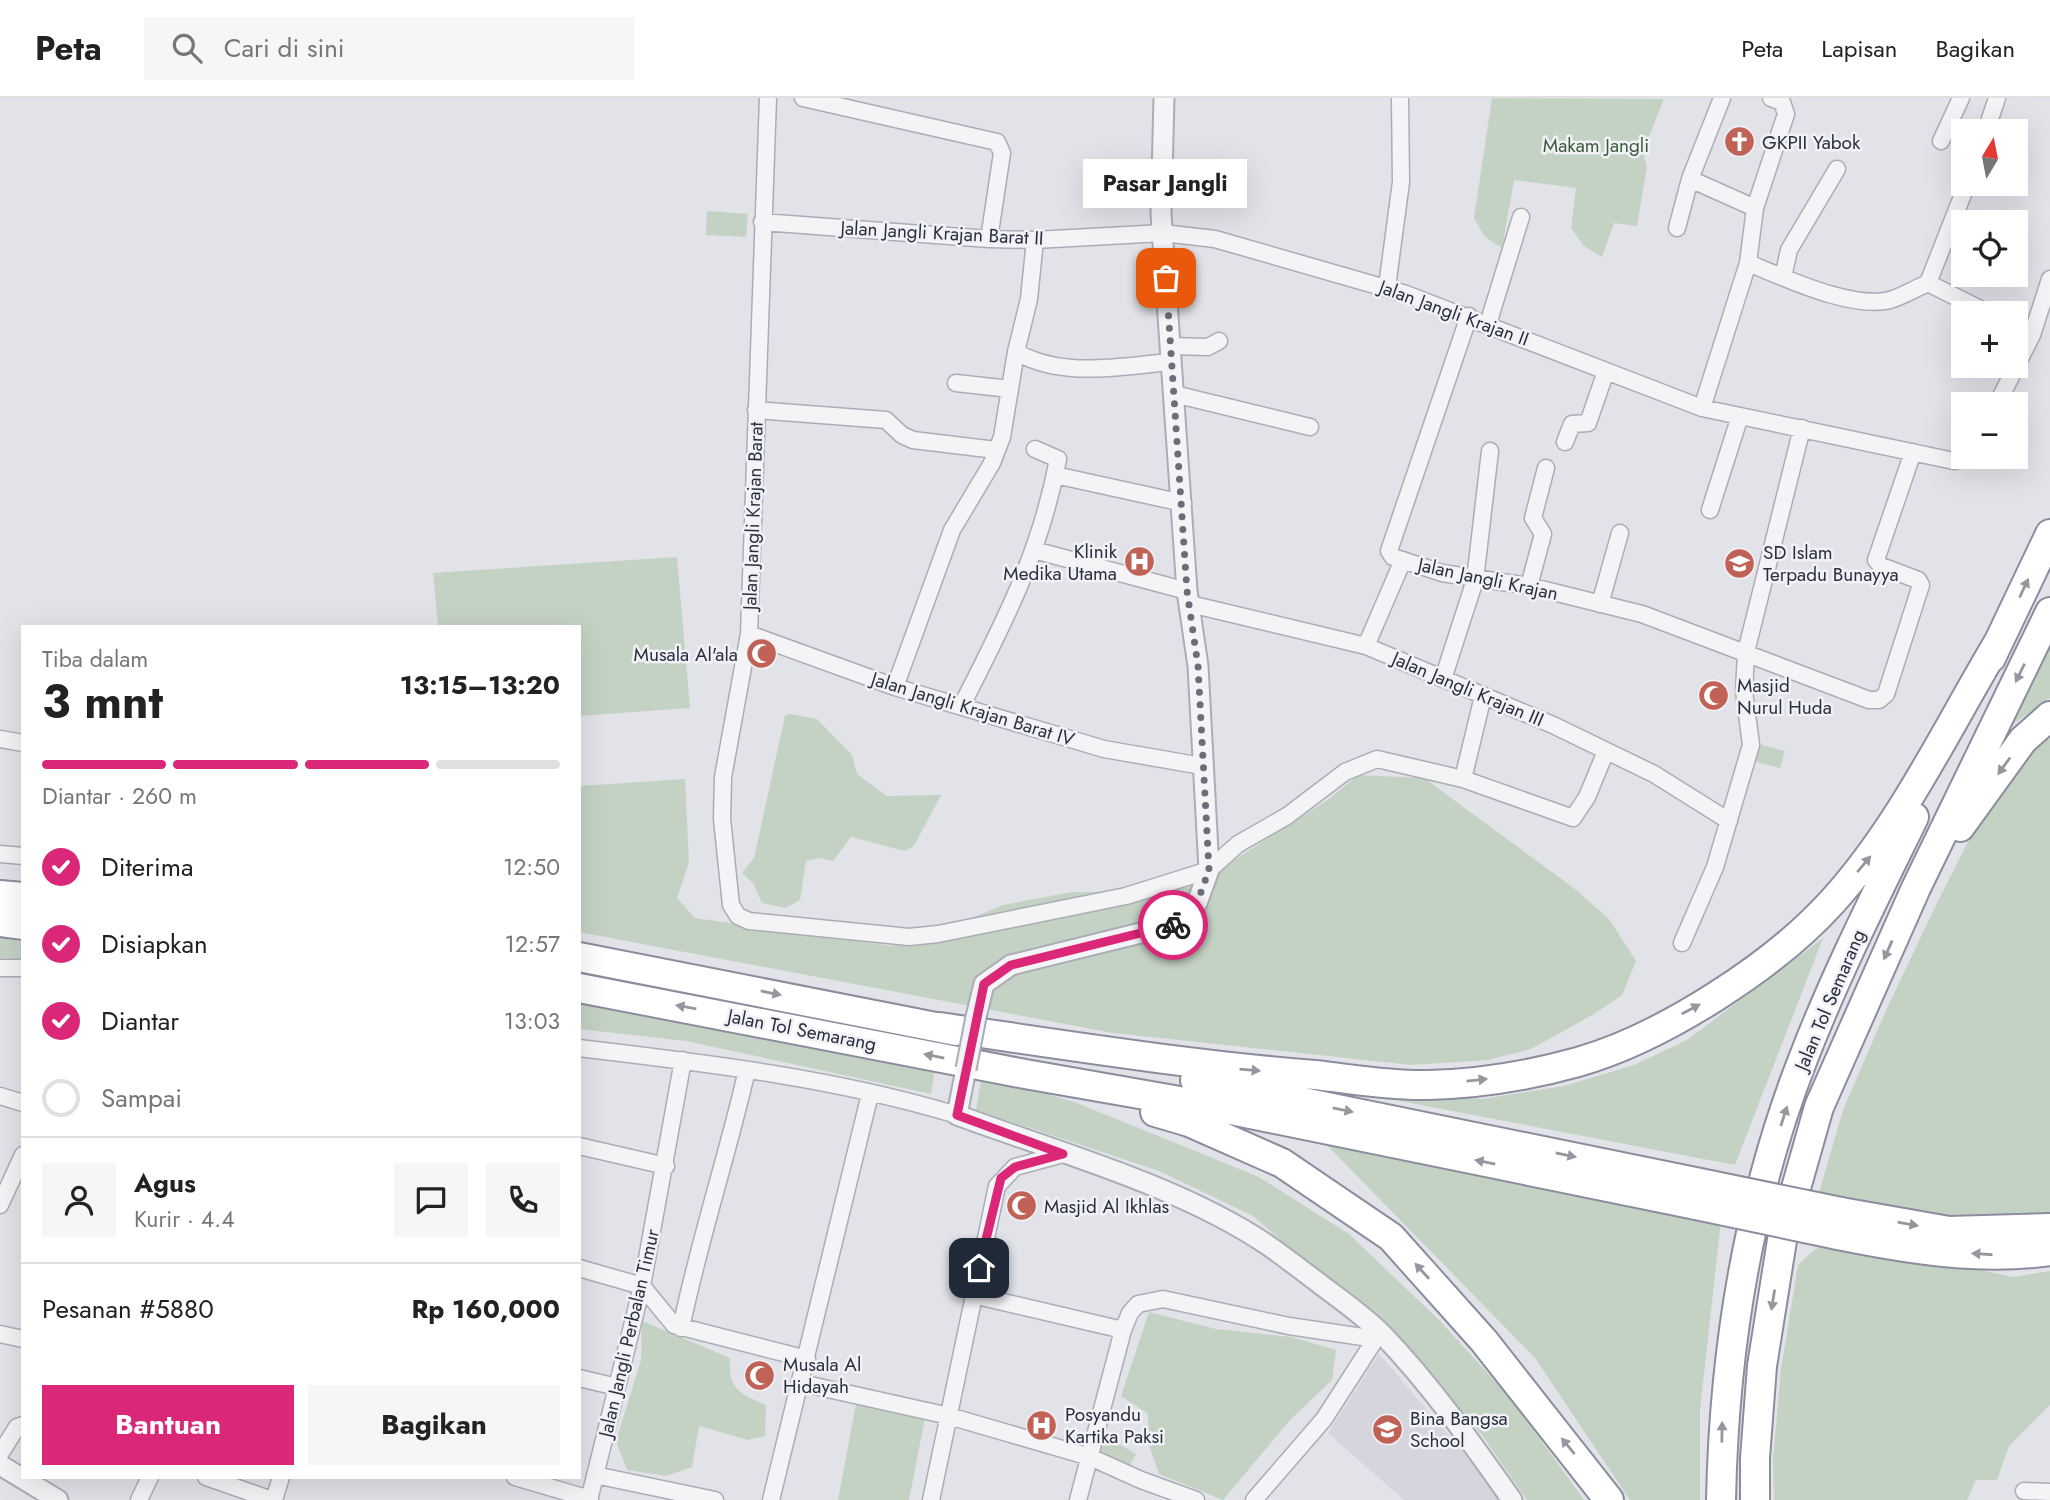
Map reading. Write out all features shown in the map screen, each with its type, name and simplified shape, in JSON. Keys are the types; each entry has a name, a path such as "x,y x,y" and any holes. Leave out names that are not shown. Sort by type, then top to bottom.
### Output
{"highway":[{"name":"Jalan Tol Semarang","path":"1721,1500 1723,1416 1735,1312 1752,1227 1774,1145 1802,1061 1836,978 2050,534"},
{"name":"Jalan Tol Semarang","path":"1755,1500 1755,1458 1762,1366 1783,1234 1819,1107 1916,888 2050,612"},
{"path":"940,1027 1234,1069 1428,1085 1503,1077 1579,1062 1646,1033 1710,999 1788,945 1822,912 1871,855 1998,643"},
{"path":"1916,888 2023,740 2050,716"},
{"path":"0,895 21,897"},
{"path":"0,922 21,925"},
{"name":"Jalan Tol Semarang","path":"581,957 940,1027"},
{"name":"Jalan Tol Semarang","path":"581,988 1025,1074"},
{"path":"940,1027 1839,1223 1949,1231 2050,1228"},
{"path":"1025,1074 1698,1194"},
{"path":"1025,1074 1189,1122 1282,1163 1391,1237 1484,1341 1609,1500"},
{"path":"1839,1223 1899,1247 2012,1256 2050,1251"}],"street":[{"name":"Jalan Jangli Krajan Barat","path":"768,98 748,634 723,777 722,819 731,905 738,916 749,921 909,937 938,934 1126,896 1209,870"},
{"path":"803,98 994,141 1000,145 1002,153 989,239"},
{"path":"957,1115 984,984 1011,965 1173,925 1189,914 1197,903 1209,870 1198,666 1189,597 1163,233 1164,98"},
{"path":"1387,287 1401,182 1399,98"},
{"path":"1677,228 1690,179 1722,98"},
{"path":"1702,408 1748,263 1755,208 1786,114 1782,102 1771,98"},
{"path":"1941,141 1961,98"},
{"path":"1990,119 1997,98"},
{"path":"1783,277 1789,250 1837,169"},
{"path":"1690,179 1755,208"},
{"path":"1748,263 1845,297 1876,301 1893,299 1928,284 1961,196"},
{"path":"1488,324 1521,217"},
{"name":"Jalan Jangli Krajan Barat II","path":"762,222 989,239 1035,240 1163,233"},
{"name":"Jalan Jangli Krajan II","path":"1163,233 1215,239 1387,287 1469,316 1702,408 1951,460"},
{"path":"895,687 952,530 992,463 1002,437 1016,352 1029,299 1035,240"},
{"path":"2003,392 2032,335 2050,279"},
{"path":"1928,284 1963,301"},
{"name":"Jalan Jangli Krajan","path":"1469,316 1390,545 1390,555 1403,560 1475,580 1529,586 1642,614 1869,700 1879,699 1886,694 1921,585 1918,580 1881,566 1876,560 1913,452"},
{"path":"2028,333 2032,335"},
{"path":"1016,352 1031,360 1069,369 1171,354 1208,347 1219,341"},
{"path":"1564,442 1572,424 1588,423 1606,371"},
{"path":"956,383 1010,389"},
{"path":"1174,394 1310,427"},
{"path":"756,411 886,420 902,435 913,440 996,450"},
{"path":"1710,510 1740,416"},
{"path":"1682,943 1706,890 1751,745 1744,691 1746,652 1802,428"},
{"path":"962,705 1014,604 1034,550 1055,475 1056,456 1035,449"},
{"path":"1443,679 1475,580 1490,451"},
{"path":"1529,586 1543,534 1532,518 1546,468"},
{"path":"1055,475 1183,503"},
{"path":"1600,604 1620,533"},
{"name":"Jalan Jangli Krajan III","path":"1034,550 1366,646 1654,774 1729,821"},
{"path":"1366,646 1403,560"},
{"name":"Jalan Jangli Krajan Barat IV","path":"748,634 895,687 1104,749 1202,766"},
{"path":"1462,779 1483,696"},
{"path":"0,739 21,743"},
{"path":"1209,870 1238,844 1287,816 1360,765 1377,759 1462,779 1574,818 1587,797 1606,751"},
{"path":"0,854 21,856"},
{"path":"0,968 21,968"},
{"path":"581,1048 747,1070 870,1094 957,1115 1148,1185 1227,1222 1268,1245 1378,1335 1450,1411 1513,1500"},
{"name":"Jalan Jangli Perbalan Timur","path":"589,1499 642,1286 666,1166 683,1060"},
{"path":"681,1328 698,1248 733,1129 747,1070"},
{"path":"771,1500 870,1094"},
{"path":"0,1096 21,1101"},
{"path":"581,1146 666,1166"},
{"path":"931,1500 973,1295 1001,1178 1015,1167 1063,1154"},
{"path":"0,1205 21,1159"},
{"path":"581,1269 642,1286 668,1320 681,1328 807,1359"},
{"path":"973,1295 1123,1330"},
{"path":"1078,1500 1123,1330 1130,1313 1138,1304 1163,1299 1348,1337 1378,1335"},
{"path":"0,1334 21,1339"},
{"path":"1254,1500 1324,1419 1378,1335"},
{"path":"581,1378 617,1387"},
{"path":"801,1383 949,1416 1090,1457 1141,1480 1196,1500"},
{"path":"0,1454 17,1427 21,1426"},
{"path":"0,1465 21,1478"},
{"path":"595,1475 715,1500"},
{"path":"23,1479 58,1500"},
{"path":"139,1500 149,1479"},
{"path":"212,1479 273,1500 280,1479"},
{"path":"522,1479 589,1499"},
{"path":"2024,1491 2050,1492"}],"shaded area":[{"name":"Bina Bangsa School","path":"1379,1354 1504,1500 1404,1500 1328,1433"}],"green space":[{"name":"Makam Jangli","path":"1492,98 1664,99 1643,152 1647,167 1637,226 1614,223 1602,257 1584,246 1571,228 1576,188 1514,180 1502,248 1485,237 1474,218"},
{"path":"707,211 748,214 746,237 706,235"},
{"path":"677,557 690,708 581,716 581,625 438,625 433,573"},
{"path":"2050,647 2050,698 2010,726"},
{"path":"790,714 817,719 852,755 857,774 887,796 941,795 914,846 905,851 851,837 833,861 819,858 806,861 800,900 786,908 762,903 753,883 742,873 754,858 785,716"},
{"path":"2050,726 2050,1220 1949,1223 1818,1196 1843,1110 1887,1008 1937,903 1988,802"},
{"path":"1754,743 1785,751 1780,768 1749,760"},
{"path":"1358,775 1424,778 1575,889 1609,919 1636,961 1622,995 1531,1049 1488,1060 1411,1065 1113,1033 581,932 581,786 685,779 689,862 677,898 695,918 892,946 926,937 1003,905 1072,892 1140,892 1220,869 1329,799"},
{"path":"0,938 21,941 21,959 0,958"},
{"path":"1823,938 1735,1165 1321,1086 1482,1099 1564,1086 1634,1065 1687,1040"},
{"path":"581,1004 935,1069 931,1094 686,1041 581,1029"},
{"path":"982,1074 1077,1103 1259,1177 1349,1234 1440,1321 1512,1400 1584,1500 1527,1500 1482,1435 1412,1355 1253,1216 1159,1171 976,1110"},
{"path":"1317,1135 1721,1221 1700,1411 1700,1500 1630,1500 1535,1358"},
{"path":"1829,1244 1929,1259 2013,1277 2050,1271 2050,1405 2009,1446 1997,1480 1976,1480 1967,1500 1774,1500 1773,1459 1781,1369 1798,1265 1815,1249"},
{"path":"1149,1312 1216,1329 1291,1337 1336,1350 1332,1380 1290,1420 1223,1500 1159,1474 1149,1445 1148,1414 1121,1396"},
{"path":"642,1321 730,1358 731,1377 737,1389 766,1405 765,1436 748,1440 699,1426 692,1467 666,1476 627,1470 616,1441 641,1360"},
{"path":"856,1404 925,1418 909,1500 838,1500"},
{"path":"1105,1436 1136,1454 1127,1470 1096,1452"}],"way so far":[{"path":"1166,278 1187,591 1198,666 1209,870 1197,903 1189,914 1173,925"}],"place":[{"name":"GKPII Yabok","path":"1739,142"},
{"name":"Pasar Jangli","path":"1166,278"},
{"name":"Klinik Medika Utama","path":"1140,562"},
{"name":"SD Islam Terpadu Bunayya","path":"1740,563"},
{"name":"Musala Al'ala","path":"761,654"},
{"name":"Masjid Nurul Huda","path":"1714,696"},
{"name":"Masjid Al Ikhlas","path":"1021,1206"},
{"name":"Musala Al Hidayah","path":"760,1375"},
{"name":"Posyandu Kartika Paksi","path":"1042,1425"},
{"name":"Bina Bangsa School","path":"1387,1429"}],"route":[{"path":"979,1268 1001,1178 1015,1167 1063,1154 957,1115 984,984 993,975 1011,965 1173,925"}]}
